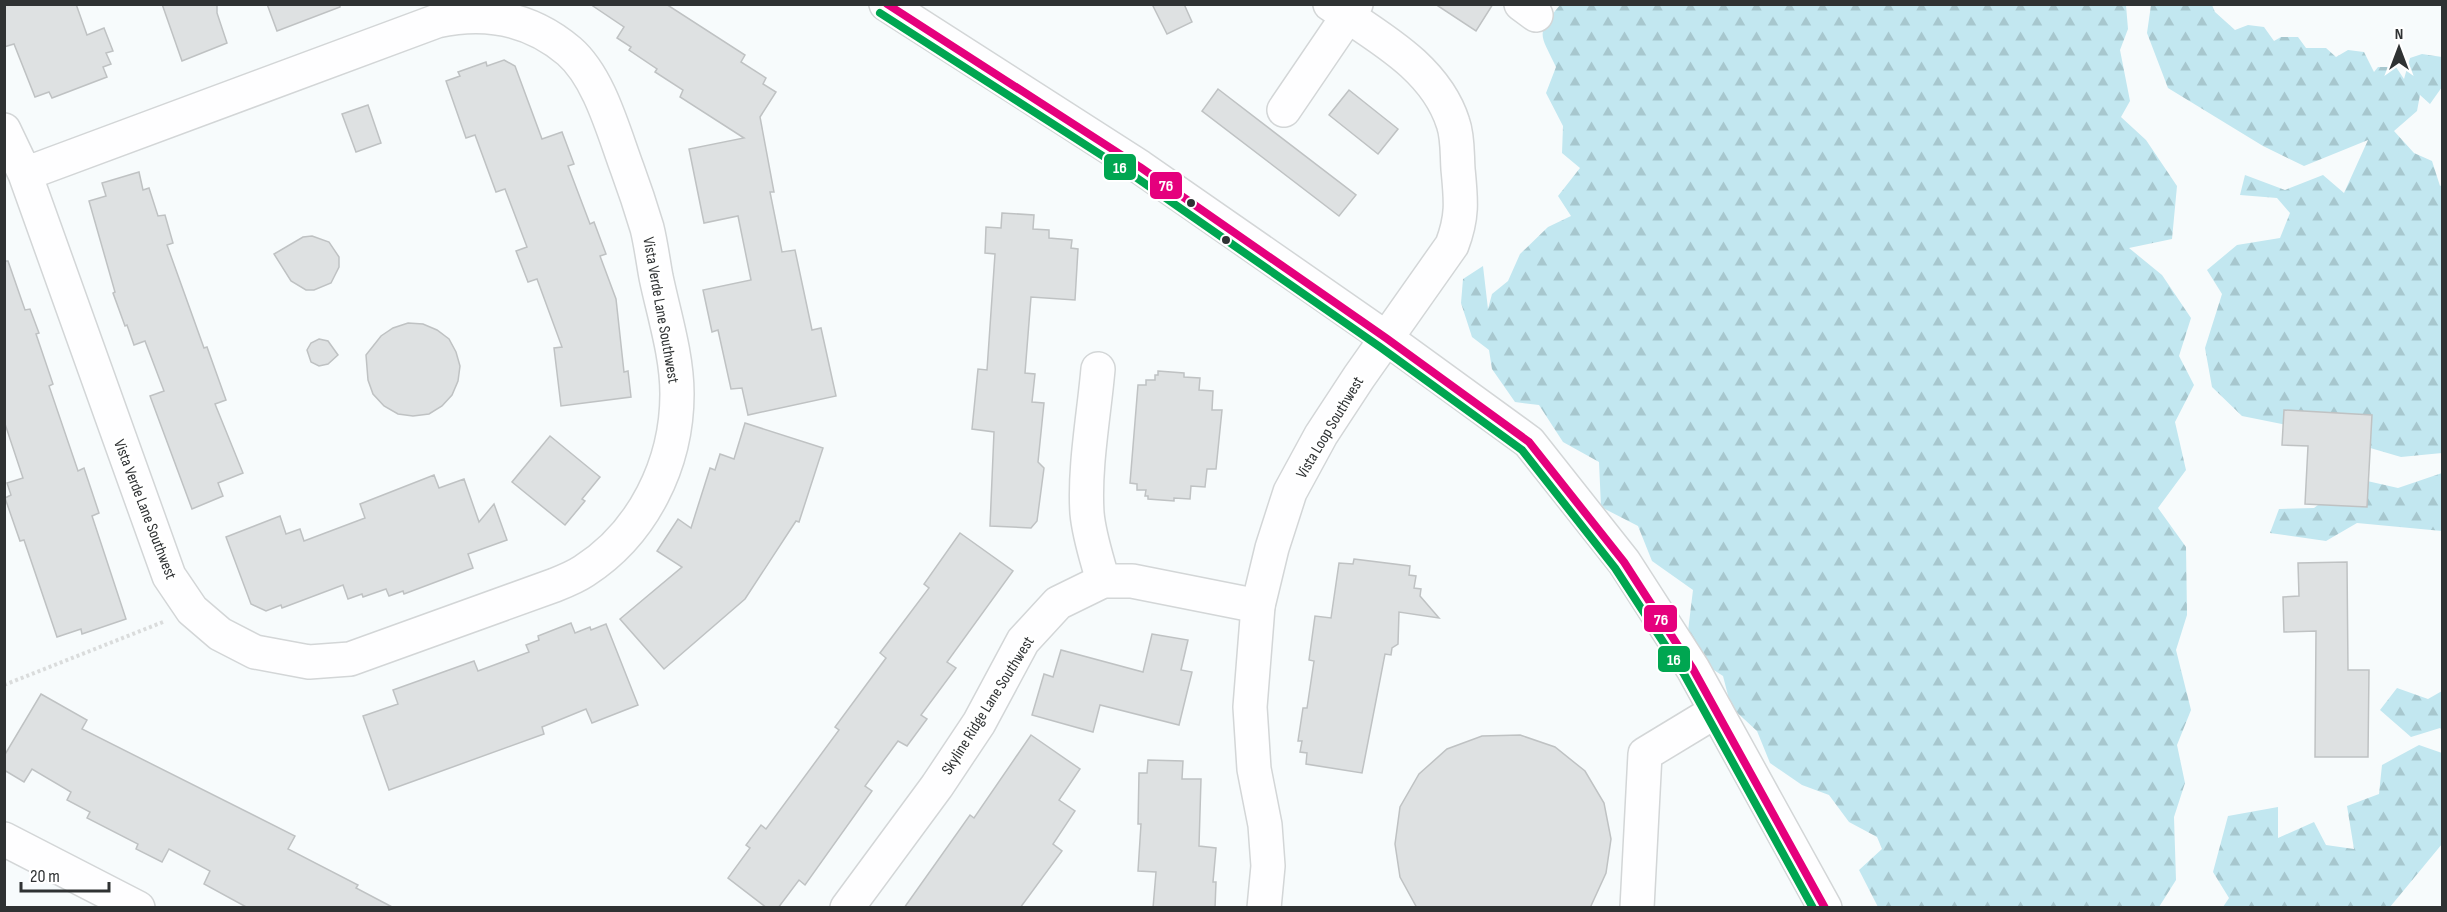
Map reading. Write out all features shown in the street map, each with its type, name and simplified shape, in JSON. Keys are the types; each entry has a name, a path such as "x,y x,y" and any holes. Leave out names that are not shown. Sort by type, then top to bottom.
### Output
{"street":[{"path":"886,4 1140,167 1386,338 1529,442 1624,562 1693,669 1825,908"},
{"name":"Vista Loop Southwest","path":"1264,908 1268,866 1265,825 1254,769 1250,707 1258,606 1272,548 1290,492 1321,435 1452,245 1461,223 1454,125 1445,103 1431,83 1396,48 1345,9 1284,110"},
{"name":"Vista Verde Lane Southwest","path":"4,130 25,174 169,576 192,610 220,634 255,652 309,662 350,658 555,585 583,572 607,554 630,532 659,482 675,424 677,392 668,328 647,230 612,126 589,74 570,52 546,34 522,22 493,17 460,16 437,21 25,174"},
{"path":"1098,369 1088,484 1088,513 1103,580"},
{"name":"Skyline Ridge Lane Southwest","path":"847,908 937,786 979,723 1023,641 1058,603 1103,580 1132,581 1258,606"},
{"path":"1637,908 1645,754 1716,711"},
{"path":"4,839 138,908"}],"path":[{"path":"4,685 192,610"}],"green space":[{"path":"1560,5 2126,5 2128,29 2120,50 2130,101 2121,117 2146,140 2177,186 2172,239 2129,248 2162,275 2191,318 2179,356 2194,385 2175,422 2186,470 2158,508 2186,547 2187,615 2176,650 2191,710 2177,745 2185,783 2174,817 2176,880 2159,907 1878,907 1859,870 1882,849 1877,837 1849,822 1829,795 1802,785 1770,763 1757,731 1731,707 1723,676 1694,657 1688,631 1693,590 1652,561 1638,526 1601,507 1599,462 1563,442 1539,405 1515,402 1492,369 1489,350 1472,337 1461,303 1463,279 1483,266 1488,309 1492,294 1508,281 1520,254 1548,227 1571,216 1558,196 1580,168 1562,153 1563,126 1546,93 1556,67 1546,47 1543,34 1547,23"},
{"path":"2151,5 2212,5 2215,12 2235,30 2248,25 2264,27 2274,41 2281,37 2298,37 2306,48 2326,48 2336,57 2348,50 2364,52 2374,72 2378,67 2396,67 2404,79 2410,58 2422,54 2442,57 2442,87 2430,104 2420,95 2417,111 2394,131 2414,153 2432,161 2440,186 2442,185 2442,453 2401,457 2302,428 2242,416 2212,387 2205,348 2222,294 2207,270 2237,245 2280,238 2290,213 2277,198 2240,195 2245,175 2285,190 2323,175 2344,193 2368,140 2304,166 2263,146 2168,88 2147,33"},
{"path":"2442,473 2442,531 2357,523 2326,541 2270,533 2279,509 2314,508 2354,478 2398,488"},
{"path":"2397,688 2428,699 2442,691 2442,730 2440,728 2411,737 2380,710"},
{"path":"2419,745 2442,753 2442,844 2390,907 2223,907 2229,898 2213,872 2228,816 2278,807 2278,838 2314,822 2326,845 2354,849 2347,806 2379,794 2382,765"}],"building":[{"path":"4,4 76,4 87,35 104,28 113,51 106,53 111,64 103,67 107,77 52,98 49,92 35,97 14,44 4,47"},
{"path":"162,4 217,4 217,13 227,43 182,61"},
{"path":"267,4 340,4 340,7 277,31"},
{"path":"590,4 666,4 745,55 741,62 766,78 763,84 776,92 760,117 774,192 770,192 782,252 795,250 812,330 821,328 836,396 748,415 742,388 731,389 718,330 712,332 703,290 751,280 738,216 704,223 689,149 744,138 680,97 683,90 655,72 657,69 629,50 631,47 617,38 624,27"},
{"path":"1152,4 1184,4 1192,22 1167,34"},
{"path":"1435,4 1493,4 1476,31"},
{"path":"504,60 515,66 542,139 562,132 574,164 568,166 590,224 594,222 606,254 600,256 616,299 624,372 628,371 631,397 561,406 554,348 562,347 537,279 528,282 516,251 527,247 505,189 496,192 475,135 466,138 446,81 460,76 458,72 486,62 487,66"},
{"path":"1218,89 1356,195 1339,216 1202,111"},
{"path":"1349,90 1398,129 1378,154 1329,115"},
{"path":"368,105 381,143 356,152 342,114"},
{"path":"139,172 143,190 149,188 158,216 165,215 173,243 167,245 204,348 207,347 226,400 215,404 243,473 218,483 223,496 192,509 150,396 164,391 145,341 134,345 127,325 125,326 113,293 115,292 89,201 106,196 102,183"},
{"path":"1002,213 1034,215 1033,229 1049,230 1049,238 1072,240 1071,248 1078,249 1075,300 1031,297 1025,373 1035,374 1032,402 1044,403 1038,462 1044,468 1037,521 1031,528 990,526 994,432 972,429 978,369 987,370 995,254 985,253 986,227 1001,228"},
{"path":"312,236 329,242 339,257 339,267 331,283 314,290 306,290 291,281 274,254 303,237"},
{"path":"4,261 8,261 25,310 30,309 39,333 36,334 53,384 49,386 78,471 84,468 99,513 92,516 126,619 82,634 81,629 57,637 24,540 20,541 5,498 11,495 7,483 23,478 4,421"},
{"path":"408,323 423,324 449,339 460,366 458,381 452,395 442,406 429,414 413,416 398,414 384,406 373,394 368,380 366,355 381,336 393,328"},
{"path":"319,339 328,341 338,355 328,364 319,366 311,362 307,350 311,343"},
{"path":"1158,371 1184,373 1184,377 1200,378 1199,390 1213,391 1212,410 1222,410 1216,469 1207,469 1205,487 1191,486 1190,499 1174,498 1174,501 1148,499 1148,496 1145,496 1146,490 1137,490 1137,484 1130,483 1138,385 1146,385 1146,380 1155,380"},
{"path":"2284,410 2372,415 2367,507 2305,504 2308,446 2282,445"},
{"path":"745,423 823,448 799,522 796,521 745,599 664,669 620,619 682,567 657,551 678,519 691,528 710,468 715,470 720,454 734,459"},
{"path":"550,436 600,477 582,499 585,501 565,525 512,482"},
{"path":"434,475 439,488 464,479 479,522 494,504 507,540 468,554 473,568 404,594 403,591 389,596 386,589 363,597 362,594 348,599 343,585 282,608 281,605 266,611 251,604 226,537 280,516 286,534 300,529 304,541 365,518 360,504"},
{"path":"960,533 1013,571 947,662 956,668 921,715 927,719 907,746 898,741 865,786 872,791 805,885 799,880 778,908 767,908 728,878 750,848 746,845 761,825 766,829 839,730 835,727 886,658 880,653 929,588 924,584"},
{"path":"1354,559 1410,566 1409,575 1416,576 1414,588 1421,589 1420,596 1439,618 1399,612 1398,644 1392,648 1391,655 1385,654 1362,773 1306,764 1307,753 1300,752 1302,741 1298,741 1303,708 1307,708 1314,661 1309,660 1315,616 1331,618 1339,563 1353,564"},
{"path":"2347,562 2348,670 2369,670 2368,757 2315,757 2316,631 2284,632 2283,597 2299,596 2298,563"},
{"path":"571,623 575,633 606,624 638,705 592,723 586,709 542,727 544,734 389,790 363,716 398,704 393,690 474,661 478,671 529,652 526,645 539,640 538,636"},
{"path":"1152,634 1188,640 1181,670 1192,672 1179,725 1100,705 1093,732 1032,715 1044,674 1053,677 1061,650 1143,672"},
{"path":"41,694 87,720 82,729 295,836 288,849 358,885 356,888 394,908 248,908 204,884 210,871 169,849 162,862 136,849 138,844 87,818 90,812 67,800 71,792 32,769 24,782 4,770 4,756"},
{"path":"1031,735 1080,769 1059,800 1075,811 1053,844 1062,851 1020,908 904,908 970,815 974,818"},
{"path":"1520,735 1555,747 1585,771 1604,803 1611,839 1606,873 1590,908 1417,908 1400,877 1395,844 1400,807 1419,774 1447,749 1482,736"},
{"path":"1148,760 1183,761 1182,779 1201,779 1199,846 1216,848 1213,882 1216,882 1215,908 1153,908 1156,872 1138,871 1141,824 1138,824 1139,773 1147,773"}],"transit line":[{"name":"76","path":"887,4 1140,167 1386,338 1529,442 1624,562 1693,669 1825,908"},
{"name":"16","path":"880,13 1134,176 1380,347 1522,450 1615,568 1684,674 1813,908"}]}
